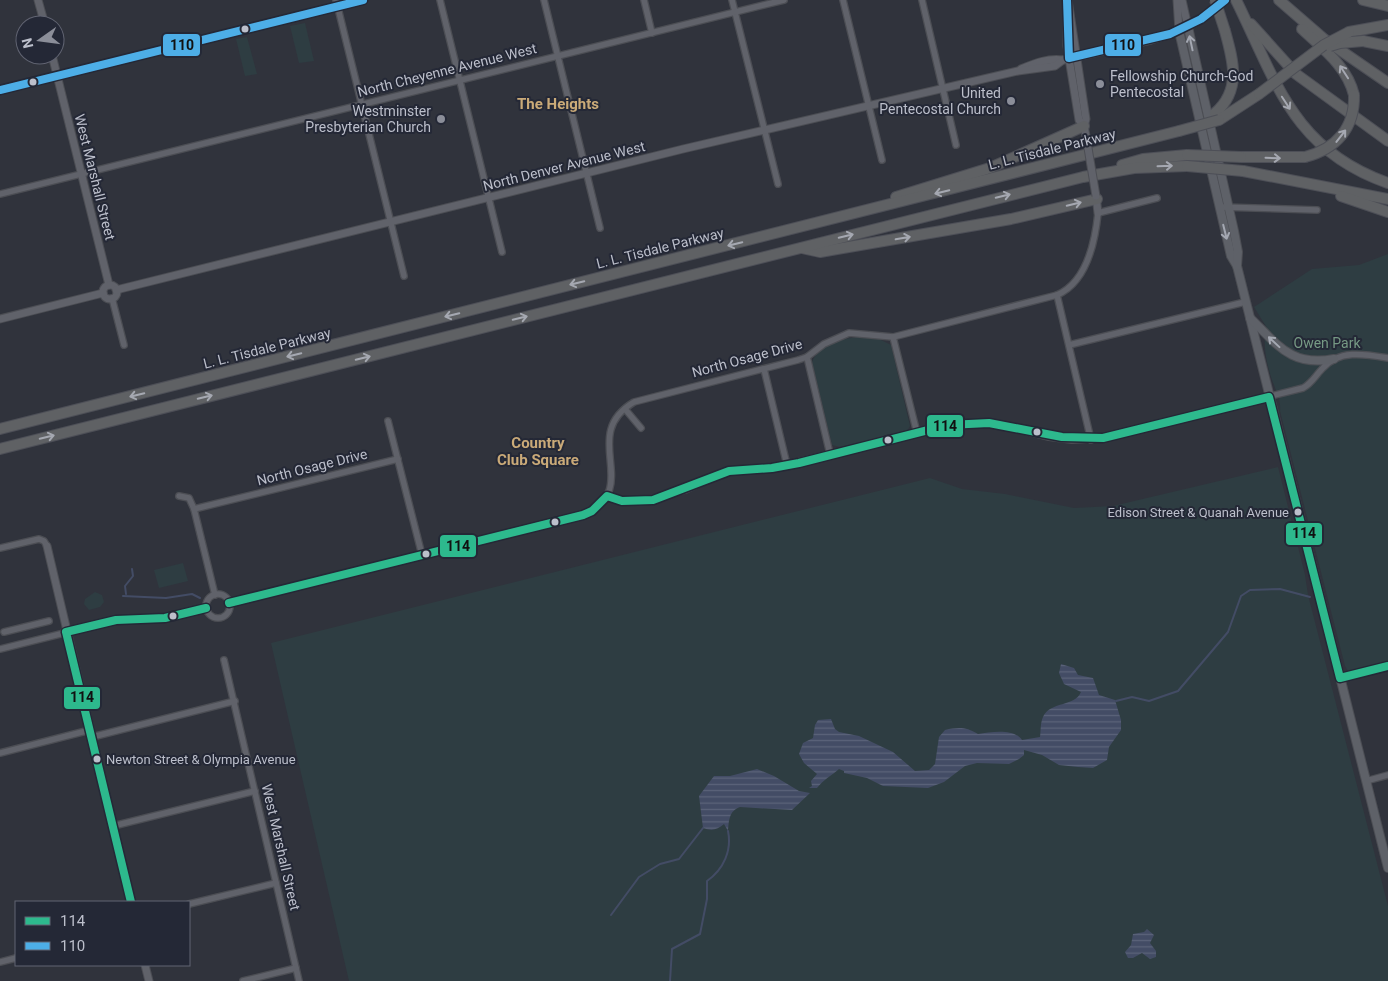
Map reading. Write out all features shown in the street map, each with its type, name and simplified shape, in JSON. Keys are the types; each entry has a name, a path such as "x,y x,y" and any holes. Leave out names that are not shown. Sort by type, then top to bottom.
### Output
{"highway":[{"path":"1179,131 1206,119 1220,109 1228,98 1234,72 1233,57 1215,0"},
{"path":"1236,0 1282,97 1306,129 1323,146 1347,164 1388,183"},
{"path":"1278,0 1324,39 1388,83"},
{"path":"0,449 1083,177 1143,158 1187,160 1241,157 1305,157 1330,147 1342,135 1351,119 1354,96 1349,79 1340,65 1286,13 1278,0"},
{"path":"1363,0 1388,6"},
{"path":"1244,16 1296,74 1388,142"},
{"path":"1309,57 1324,45 1349,32 1388,25"},
{"path":"1309,57 1340,43 1363,41 1388,46"},
{"name":"L. L. Tisdale Parkway","path":"0,429 1219,120 1231,114 1309,57"},
{"path":"832,219 941,181 990,168 1085,131"},
{"path":"1187,160 1388,199"},
{"path":"1302,182 1388,212"},
{"path":"798,248 820,252 1011,219 1097,197"}],"main road":[{"name":"North Denver Avenue West","path":"1179,31 1188,27 1225,0"},
{"path":"1188,27 1229,207 1238,252 1237,266 1245,302 1388,868"},
{"path":"1179,31 1231,256 1237,266"},
{"path":"1249,317 1276,345 1289,354 1318,362 1334,359"}],"street":[{"path":"38,0 42,15"},
{"path":"0,90 337,3 363,0"},
{"path":"440,0 502,252"},
{"path":"544,0 600,228"},
{"path":"644,0 652,33"},
{"path":"732,0 778,184"},
{"name":"North Cheyenne Avenue West","path":"0,194 784,0"},
{"path":"843,0 882,160"},
{"path":"922,0 956,145"},
{"path":"1067,0 1069,58 1086,120 1085,131 1097,197 1098,213 1084,269 1068,289 1057,295 1091,440"},
{"path":"1177,0 1179,31"},
{"path":"1182,0 1188,27"},
{"path":"337,3 404,276"},
{"name":"North Denver Avenue West","path":"116,290 586,173 1018,71 1037,62 1069,58 1150,40 1179,31"},
{"name":"West Marshall Street","path":"54,65 109,285"},
{"path":"1098,213 1157,198"},
{"path":"1220,208 1318,210"},
{"path":"109,285 114,286 116,290 116,296 112,298 106,298 103,293 104,289 109,285"},
{"path":"0,319 103,293"},
{"name":"North Osage Drive","path":"607,496 612,475 608,438 618,414 644,398 806,357 824,344 849,333 894,336 1057,295"},
{"path":"112,298 124,346"},
{"path":"1069,345 1245,302"},
{"path":"894,336 916,433"},
{"path":"229,603 583,515 592,511 607,496 622,502 634,503 685,490 727,471 787,465 960,423 982,422 1008,425 1060,439 1091,440 1269,398 1303,388 1312,383 1322,368 1334,359 1354,354 1388,358"},
{"path":"806,357 830,454"},
{"path":"764,369 787,465"},
{"path":"624,409 642,428"},
{"path":"388,421 422,555"},
{"name":"North Osage Drive","path":"194,509 398,459"},
{"path":"179,496 189,498 194,509 215,595"},
{"path":"0,548 39,539 44,541 47,546 130,901"},
{"path":"206,608 208,600 215,595 221,595 229,603"},
{"path":"206,608 213,617 221,618 228,612 229,603"},
{"path":"0,649 116,620 165,618 206,608"},
{"path":"4,632 49,621"},
{"name":"West Marshall Street","path":"224,660 299,981"},
{"path":"1340,678 1388,666"},
{"path":"0,753 235,701"},
{"path":"1366,780 1388,775"},
{"path":"113,826 256,791"},
{"path":"190,904 276,883"},
{"path":"0,962 15,958"},
{"path":"145,966 149,981"},
{"path":"243,981 296,968"}],"green space":[{"path":"305,23 314,61 299,63 290,26"},
{"path":"247,37 257,74 245,76 236,39"},
{"name":"Owen Park","path":"1388,254 1388,661 1348,671 1345,666 1280,411 1279,400 1268,364 1265,349 1267,328 1254,307 1312,269 1359,265"},
{"path":"857,337 879,339 891,345 910,426 907,431 840,447 832,445 812,362 819,351 825,347 837,341"},
{"path":"1278,467 1305,575 1308,595 1388,906 1388,981 349,981 271,643 930,478 962,489 1005,494 1074,508 1113,506"},
{"path":"183,563 188,581 159,588 154,570"},
{"path":"95,592 102,595 104,602 100,607 89,610 84,604 85,599"}],"water":[{"path":"1061,664 1074,668 1078,675 1093,678 1099,695 1115,700 1121,720 1121,730 1109,747 1107,760 1093,768 1059,765 1042,755 1024,750 1024,755 1009,764 977,763 965,766 944,782 928,788 883,786 867,778 844,773 844,771 839,769 817,788 809,788 812,786 811,781 817,774 804,763 799,754 803,743 813,738 815,725 818,720 831,719 835,729 839,732 859,736 893,752 915,771 929,770 935,764 939,737 945,730 962,728 978,734 1008,732 1022,740 1040,737 1042,720 1046,712 1051,708 1074,700 1081,692 1064,684 1059,673"},
{"path":"757,769 774,776 799,791 810,793 792,810 740,807 732,813 728,831 724,824 714,829 703,828 699,796 714,776 730,776"},
{"path":"1147,929 1154,935 1150,943 1156,951 1156,957 1150,959 1142,953 1133,958 1128,958 1125,952 1131,945 1133,934 1144,932"}],"waterway":[{"path":"126,594 125,586 133,576 132,569"},
{"path":"1116,701 1132,697 1149,701 1178,691 1228,632 1241,596 1250,590 1280,589 1310,597"},
{"path":"123,596 166,598 192,594 200,598"},
{"path":"611,915 639,877 660,864 679,859 703,828"},
{"path":"670,981 672,949 700,934 707,899 707,881 718,871 728,852 728,831"}],"transit line":[{"name":"110","path":"0,90 363,0"},
{"name":"110","path":"1067,0 1069,58 1170,34 1201,19 1225,0"},
{"name":"114","path":"229,603 583,515 592,511 607,496 622,501 653,500 729,471 772,468 799,463 948,425 989,423 1062,437 1103,438 1269,397 1340,678 1388,666"},
{"name":"114","path":"131,901 66,632 116,620 165,618 206,608"}],"place":[{"name":"Fellowship Church-God Pentecostal","path":"1100,84"},
{"name":"United Pentecostal Church","path":"1011,101"},
{"name":"Westminster Presbyterian Church","path":"441,119"},
{"name":"Edison Street & Quanah Avenue","path":"1298,512"},
{"name":"Newton Street & Olympia Avenue","path":"97,759"}],"district":[{"name":"The Heights","path":"558,104"},
{"name":"Country Club Square","path":"538,452"}]}
